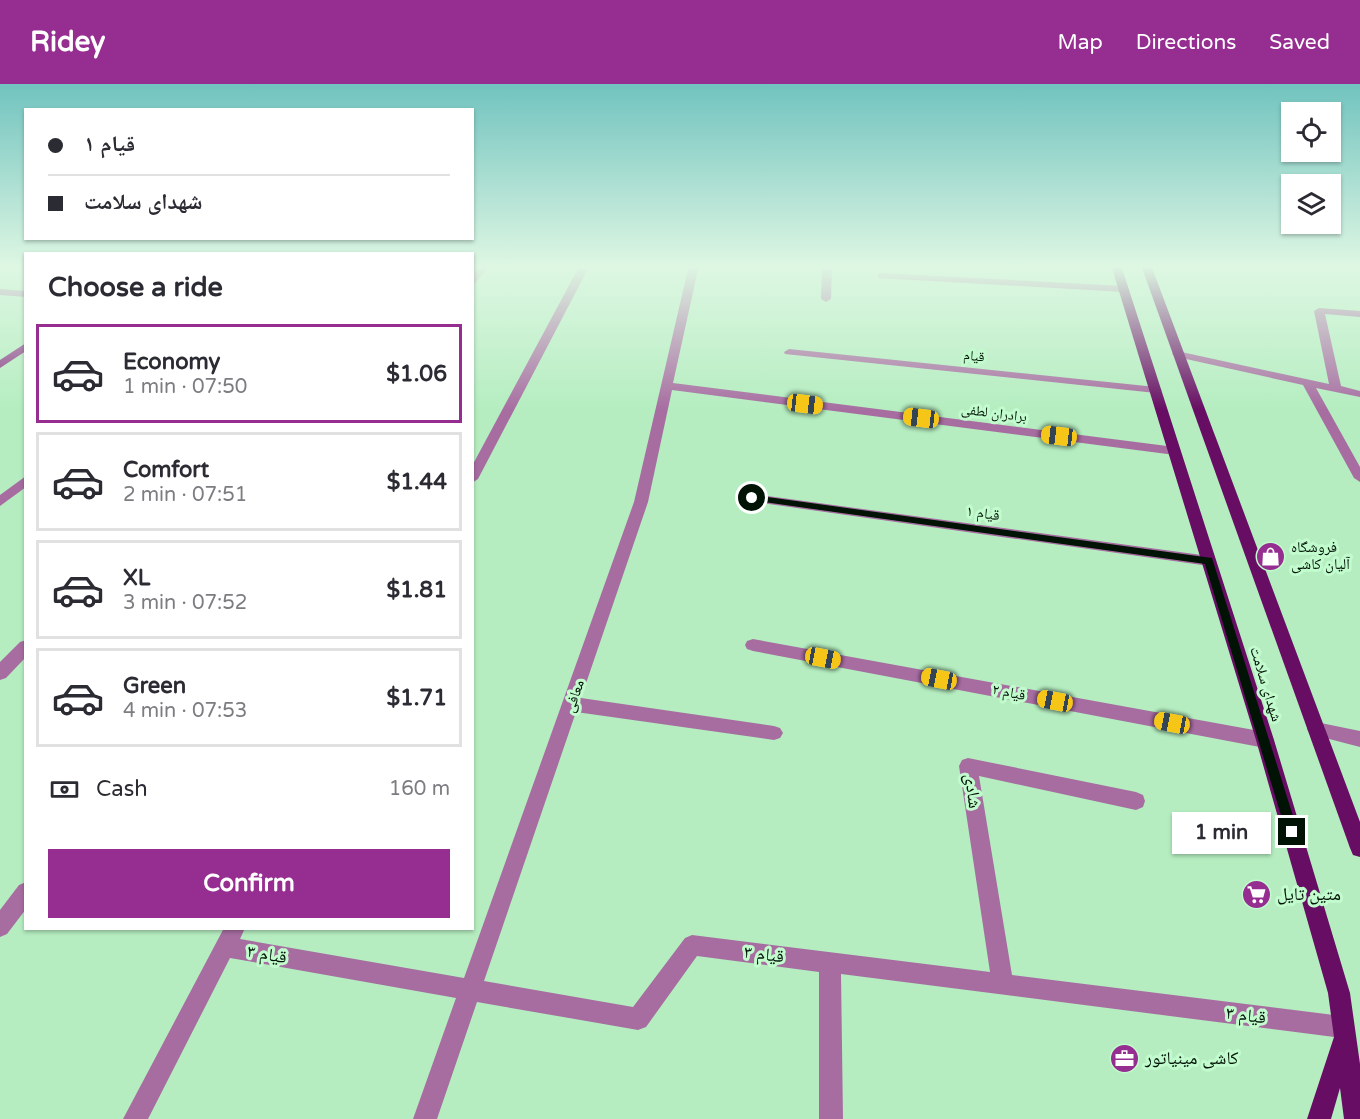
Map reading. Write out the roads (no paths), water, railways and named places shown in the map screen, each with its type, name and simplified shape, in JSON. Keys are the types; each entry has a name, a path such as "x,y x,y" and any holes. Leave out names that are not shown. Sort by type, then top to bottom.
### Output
{"main road":[{"name":"شهدای سلامت","path":"1132,313 1265,740 1339,993 1356,1119"},
{"name":"شهدای سلامت","path":"1163,313 1360,848"},
{"path":"0,365 24,347"},
{"path":"1319,1119 1343,1032"}],"street":[{"path":"474,475 559,313"},
{"name":"معافی","path":"425,1119 641,502 683,313"},
{"path":"1320,313 1336,389"},
{"name":"قیام","path":"789,352 1156,390"},
{"path":"1177,354 1360,394"},
{"path":"1306,382 1356,464 1360,478"},
{"name":"برادران لطفی","path":"667,386 1175,451"},
{"path":"0,502 24,482"},
{"name":"قیام ۱","path":"752,498 1209,561"},
{"name":"قیام ۲","path":"753,645 1265,740"},
{"path":"0,673 24,648"},
{"path":"571,704 774,733"},
{"path":"1316,729 1360,739"},
{"name":"شادی","path":"1003,984 968,766 1136,801"},
{"path":"0,927 24,895"},
{"path":"135,1119 230,938"},
{"name":"قیام ۳","path":"230,938 471,992 638,1019 692,945 1003,984 1343,1032"},
{"path":"830,963 831,1119"}],"place":[{"name":"فروشگاه آلیان کاشی","path":"1270,556"},
{"name":"متین تایل","path":"1256,894"},
{"name":"کاشی مینیاتور","path":"1124,1058"}]}
